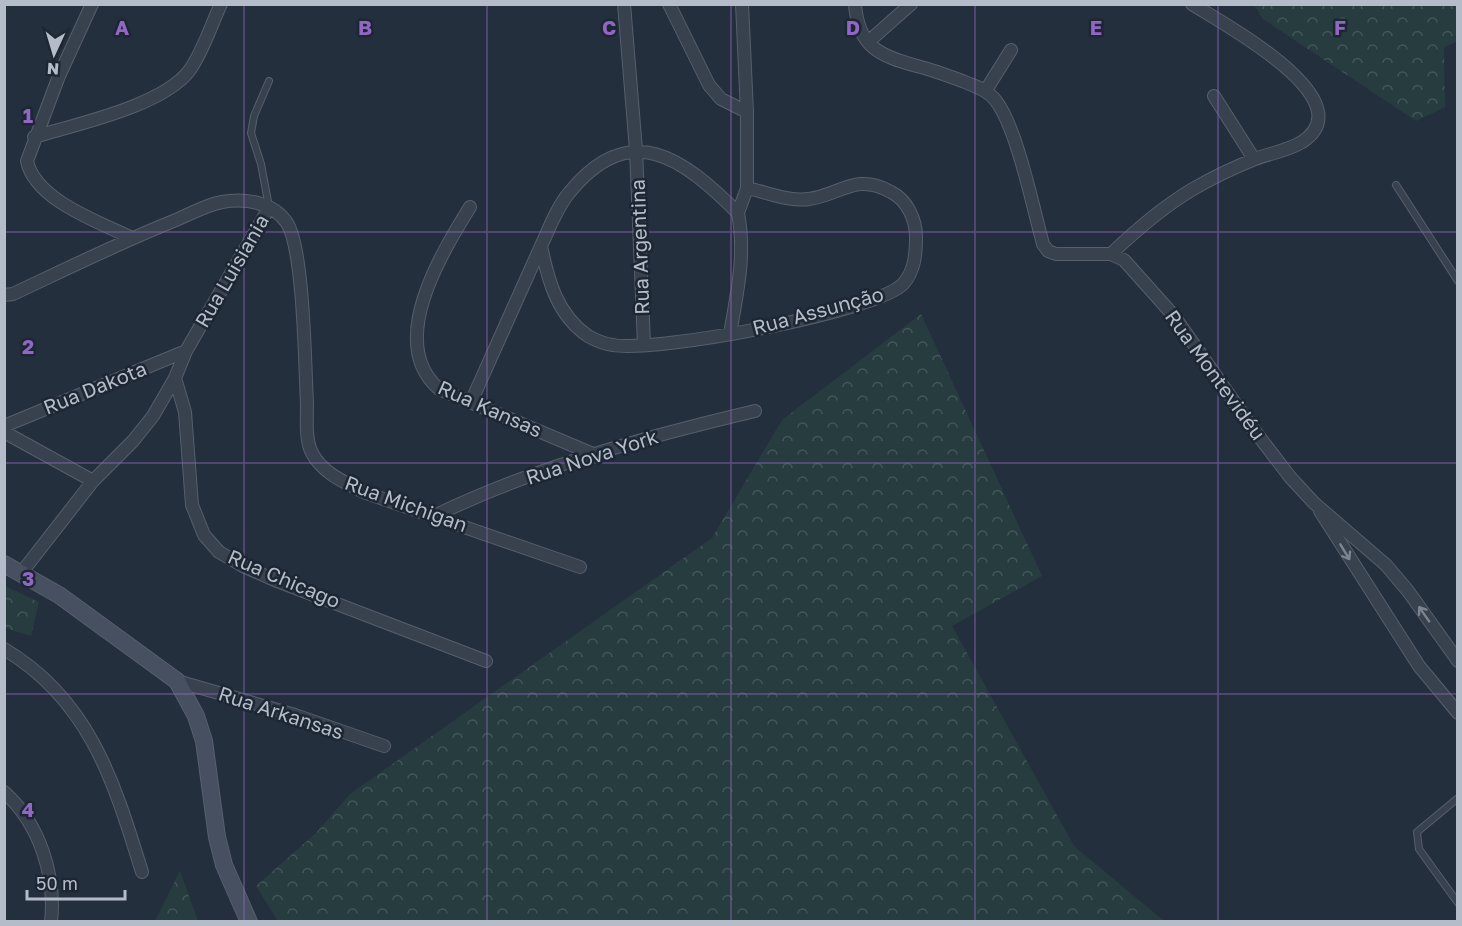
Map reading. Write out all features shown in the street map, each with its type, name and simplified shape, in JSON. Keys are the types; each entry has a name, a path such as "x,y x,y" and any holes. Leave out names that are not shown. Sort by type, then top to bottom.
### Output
{"main road":[{"path":"4,564 22,572 100,623 177,681 196,716 204,741 217,837 224,865 249,921"}],"street":[{"path":"92,4 34,138 27,161 30,173 39,185 61,202 132,238"},
{"path":"34,138 140,104 179,82 190,70 221,4"},
{"name":"Rua Argentina","path":"624,4 636,150 644,345"},
{"path":"669,4 710,85 721,99 747,112"},
{"path":"730,334 740,280 742,245 738,213 747,188 747,112 742,4"},
{"path":"855,4 860,31 868,42 885,57 986,90 995,100 1009,126 1043,244 1048,251 1056,254 1111,254 1193,189 1254,159 1291,148 1304,141 1317,126 1317,108 1311,94 1281,63 1192,4"},
{"path":"868,42 911,4"},
{"path":"986,90 1011,50"},
{"path":"1214,96 1254,159"},
{"path":"471,402 540,246 567,194 603,161 636,150 663,156 691,171 738,213"},
{"name":"Rua Assunção","path":"540,246 557,301 571,320 588,336 615,346 644,345 764,328 873,300 903,284 914,264 916,226 902,200 884,188 865,184 843,186 810,199 796,200 747,188"},
{"name":"Rua Luisiania","path":"4,295 13,294 132,238 219,203 245,201 269,208 186,351 175,378 153,416 133,441 93,482 22,572"},
{"name":"Rua Kansas","path":"471,207 435,268 421,308 417,340 420,364 426,378 439,389 593,454"},
{"name":"Rua Michigan","path":"269,208 287,223 295,245 310,450 317,460 335,477 366,493 580,567"},
{"name":"Rua Montevidéu","path":"1111,254 1124,260 1167,308 1290,477 1314,502 1386,565 1408,591 1458,661"},
{"name":"Rua Dakota","path":"4,426 186,351"},
{"name":"Rua Chicago","path":"175,378 185,411 192,504 204,535 219,552 243,566 278,581 486,661"},
{"name":"Rua Nova York","path":"434,516 540,471 593,454 755,411"},
{"path":"4,432 93,482"},
{"name":"Rua Montevidéu","path":"1314,502 1419,666 1458,713"},
{"path":"4,649 25,661 54,689 86,726 123,810 142,872"},
{"name":"Rua Arkansas","path":"177,681 295,715 384,746"},
{"path":"4,792 30,824 44,854 50,875 53,902 51,921"}],"lane":[{"path":"269,81 254,116 251,133 261,164 269,208"},
{"path":"1396,185 1458,281"},
{"path":"1458,798 1417,832 1417,841 1419,849 1458,903"}],"green space":[{"path":"1254,5 1457,5 1457,41 1444,48 1445,107 1416,121 1263,19"},
{"path":"921,314 1042,576 952,626 1074,846 1164,921 278,921 256,886 316,833 350,794 712,538 782,420"},
{"path":"5,586 39,602 31,636 5,628"},
{"path":"180,871 198,921 155,921"}]}
